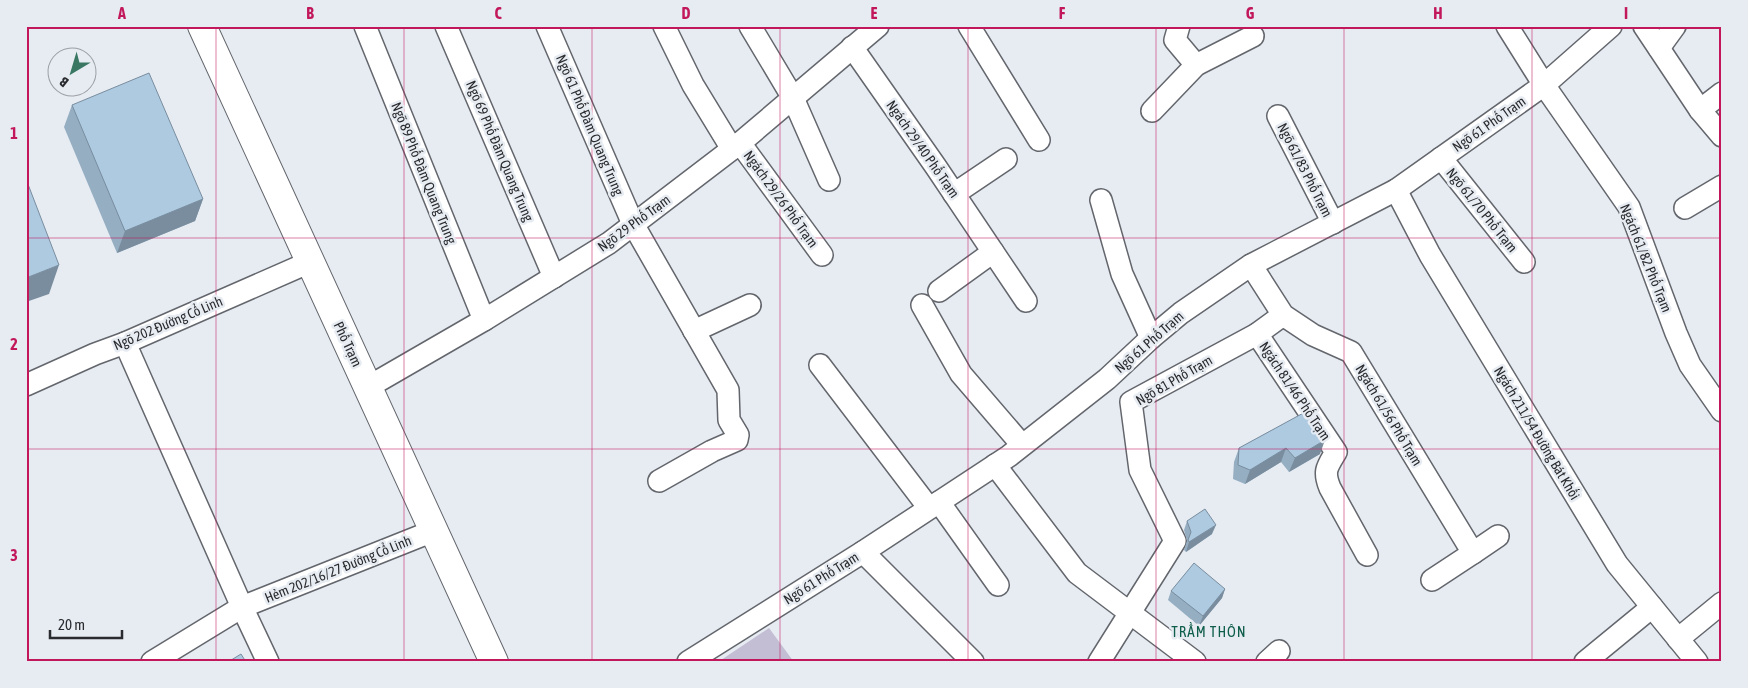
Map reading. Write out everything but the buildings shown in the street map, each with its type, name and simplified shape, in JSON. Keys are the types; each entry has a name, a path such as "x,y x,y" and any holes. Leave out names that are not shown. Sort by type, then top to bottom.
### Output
{"street":[{"name":"Phố Trạm","path":"202,26 494,662"},
{"name":"Ngõ 89 Phố Đàm Quang Trung","path":"365,26 484,320"},
{"name":"Ngõ 69 Phố Đàm Quang Trung","path":"446,26 554,277"},
{"name":"Ngõ 61 Phố Đàm Quang Trung","path":"547,26 633,224 728,390 729,420 738,435 736,440 712,451 659,481"},
{"name":"Ngách 29/26 Phố Trạm","path":"664,26 693,85 736,146 822,255"},
{"path":"750,26 793,98 829,180"},
{"name":"Ngõ 29 Phố Trạm","path":"368,387 484,320 609,243 736,146 878,26"},
{"path":"969,26 1040,140"},
{"path":"1179,26 1175,40 1196,65"},
{"name":"Ngách 61/82 Phố Trạm","path":"1507,26 1544,85 1629,207 1676,333 1690,365 1722,411"},
{"name":"Ngõ 61 Phố Trạm","path":"688,662 863,552 1022,446 1107,379 1181,313 1251,265 1396,190 1544,85 1611,26"},
{"path":"1644,26 1700,110 1722,136"},
{"path":"1658,48 1675,26"},
{"path":"1152,111 1196,65 1253,36"},
{"name":"Ngách 29/40 Phố Trạm","path":"852,48 1026,300"},
{"path":"1700,110 1722,93"},
{"name":"Ngõ 61/83 Phố Trạm","path":"1278,116 1333,223"},
{"name":"Ngõ 61/70 Phố Trạm","path":"1441,158 1524,262"},
{"path":"954,194 1006,159"},
{"path":"1684,208 1722,186"},
{"name":"Ngách 211/54 Đường Bát Khối","path":"1396,190 1430,255 1617,564 1698,662"},
{"path":"1101,200 1122,274 1151,338"},
{"path":"938,291 993,252"},
{"name":"Ngõ 202 Đường Cổ Linh","path":"26,385 310,262"},
{"name":"Ngách 61/56 Phố Trạm","path":"1251,265 1283,315 1313,335 1351,352 1473,553"},
{"path":"694,331 750,305"},
{"path":"922,305 961,374 1022,446"},
{"name":"Ngõ 81 Phố Trạm","path":"1099,662 1175,541 1140,470 1132,402 1257,334 1283,315"},
{"name":"Ngách 81/46 Phố Trạm","path":"1257,334 1336,452 1327,466 1325,476 1367,555"},
{"path":"125,343 268,662"},
{"path":"820,365 998,585"},
{"path":"995,465 1078,573 1195,662"},
{"name":"Hẻm 202/16/27 Đường Cổ Linh","path":"152,662 242,607 434,531"},
{"path":"1432,580 1498,536"},
{"path":"863,552 974,662"},
{"path":"1678,639 1722,602"},
{"path":"1588,660 1652,607"}],"shaded area":[{"path":"769,628 794,662 718,662"}],"district":[{"name":"TRẦM THÔN","path":"1209,632"}]}
